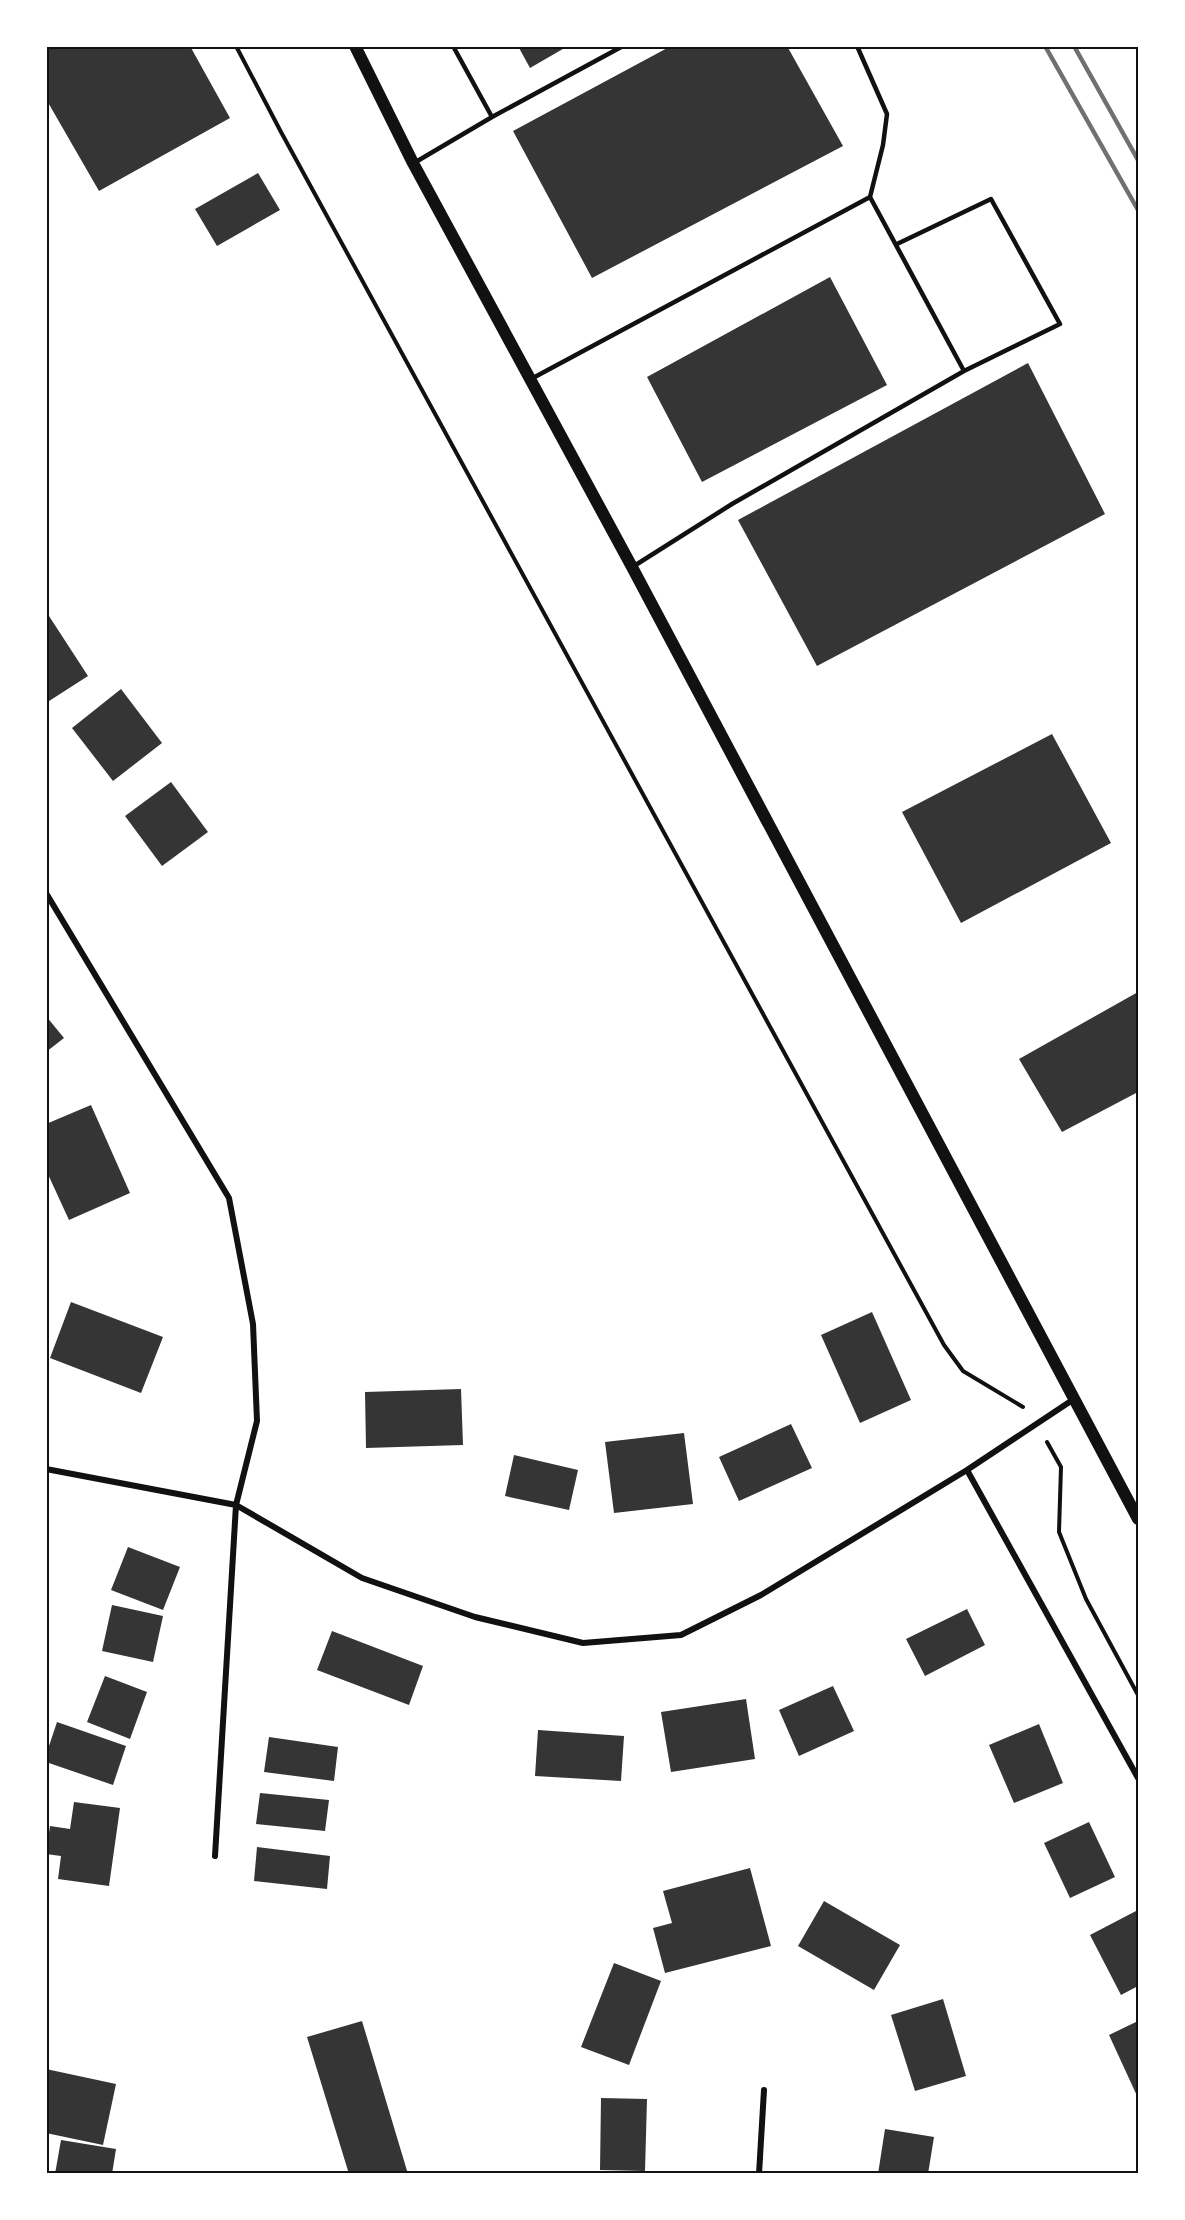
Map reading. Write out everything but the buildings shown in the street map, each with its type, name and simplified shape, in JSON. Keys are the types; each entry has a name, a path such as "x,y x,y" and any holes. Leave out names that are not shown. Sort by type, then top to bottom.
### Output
{"main road":[{"path":"356,46 413,163 632,567 1138,1519"}],"street":[{"path":"46,893 229,1198 253,1324 257,1421 236,1505 215,1856"},
{"path":"46,1469 236,1505 362,1578 475,1617 583,1643 681,1635 761,1595 967,1470 1075,1398"},
{"path":"967,1470 1138,1778"},
{"path":"759,2174 764,2090"}],"lane":[{"path":"453,46 492,117"},
{"path":"413,163 623,46"},
{"path":"857,46 887,114 883,145 870,197 964,371"},
{"path":"530,379 870,197"},
{"path":"632,567 732,504 964,371 1060,324 991,199 897,244"}],"path":[{"path":"236,46 292,153 944,1345 963,1371 1029,1411 1061,1467 1059,1532 1086,1599 1138,1695"}],"railway":[{"path":"1045,46 1138,210"},
{"path":"1074,46 1138,160"}]}
